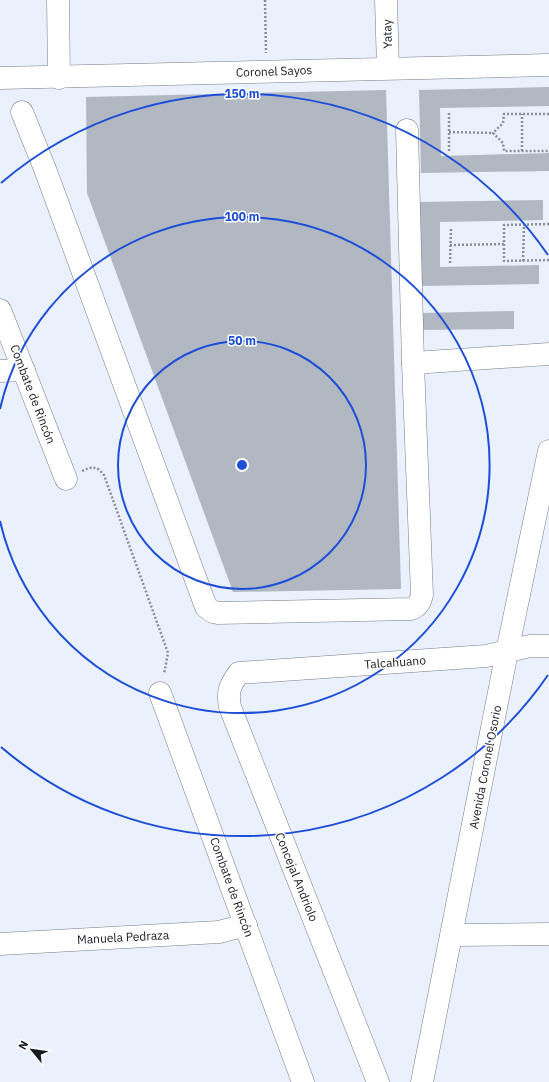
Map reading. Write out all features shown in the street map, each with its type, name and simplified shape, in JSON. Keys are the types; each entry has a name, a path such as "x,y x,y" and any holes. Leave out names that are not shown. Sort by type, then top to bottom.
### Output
{"street":[{"path":"58,0 59,78"},
{"name":"Yatay","path":"386,0 388,68"},
{"name":"Coronel Sayos","path":"0,78 59,78 267,71 549,65"},
{"path":"22,112 48,176 206,607 213,612 403,610 416,608 420,601 422,595 413,363 407,130"},
{"name":"Combate de Rincón","path":"0,310 66,479"},
{"path":"413,363 549,354"},
{"path":"0,371 24,370"},
{"name":"Avenida Coronel Osorio","path":"422,1082 507,652 549,451"},
{"name":"Talcahuano","path":"240,673 486,656 530,646 549,646"},
{"name":"Concejal Andriolo","path":"240,673 230,686 228,696 230,707 378,1082"},
{"name":"Combate de Rincón","path":"160,692 303,1082"},
{"name":"Manuela Pedraza","path":"0,944 219,932 246,925"},
{"path":"452,935 549,934"}],"path":[{"path":"265,0 267,71"},
{"path":"448,113 449,153"},
{"path":"492,133 503,123 504,114 549,114"},
{"path":"522,114 522,151"},
{"path":"449,132 492,133 504,143 504,151 549,151"},
{"path":"549,224 504,225 504,261 549,260"},
{"path":"523,261 524,225"},
{"path":"450,263 451,227"},
{"path":"450,245 504,244"},
{"path":"66,479 90,467 99,469 104,475 168,653 160,692"}],"building":[{"path":"549,87 549,106 440,108 441,156 549,153 549,171 421,173 419,90"},
{"path":"386,90 401,589 233,592 87,193 86,97"},
{"path":"543,200 543,220 440,222 440,267 539,265 539,284 419,286 418,202"},
{"path":"514,311 514,329 420,330 420,313"}]}
